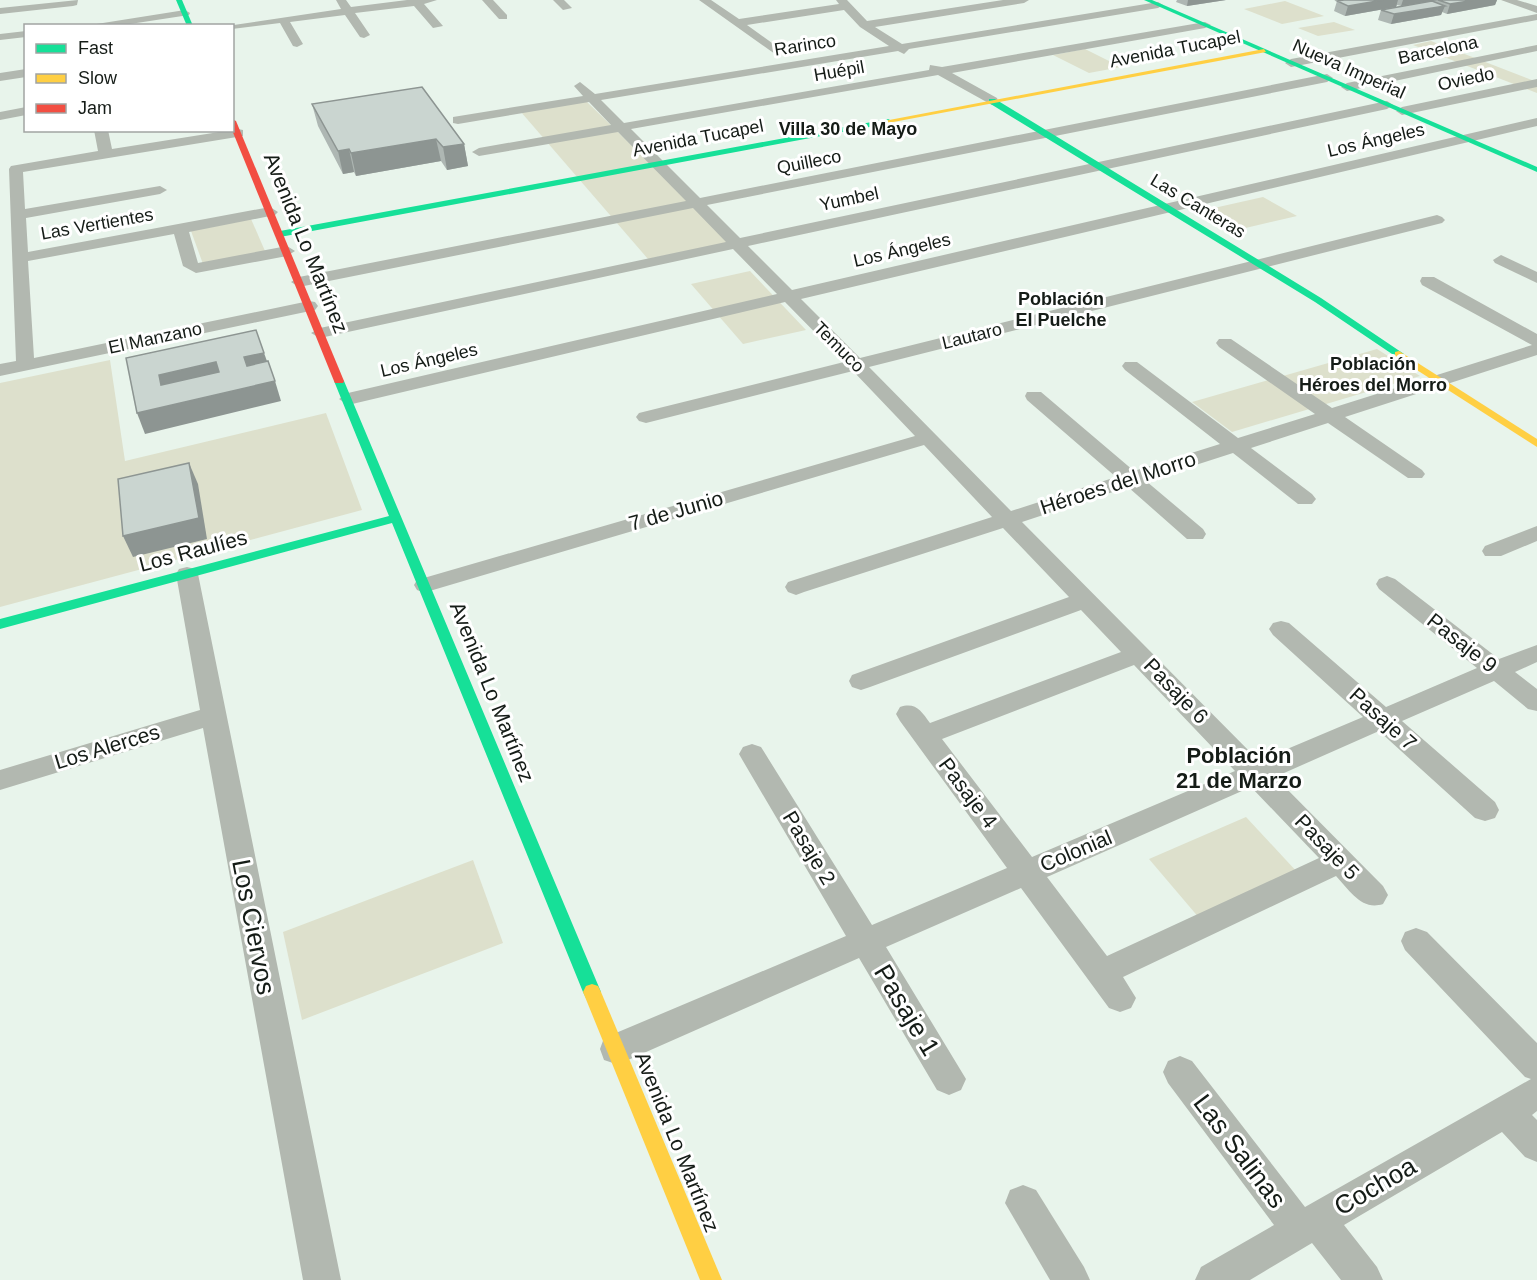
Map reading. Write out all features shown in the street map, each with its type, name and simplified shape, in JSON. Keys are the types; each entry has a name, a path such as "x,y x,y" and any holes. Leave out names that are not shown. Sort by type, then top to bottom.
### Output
{"street":[{"path":"0,11 73,3 73,0"},
{"path":"341,0 364,35"},
{"path":"234,26 432,0"},
{"path":"487,0 503,17"},
{"path":"558,0 567,8"},
{"path":"704,0 775,50"},
{"path":"864,25 996,2 1024,0"},
{"path":"1506,0 1537,10"},
{"path":"416,1 437,26"},
{"name":"Rarinco","path":"458,120 1035,25 1152,2"},
{"name":"Nueva Imperial","path":"1152,2 1537,170"},
{"path":"737,23 797,14 844,3"},
{"name":"Las Canteras","path":"844,3 864,25 1260,264 1537,444"},
{"path":"0,4 37,8"},
{"path":"927,4 942,13"},
{"path":"782,5 797,14"},
{"path":"104,24 185,13"},
{"path":"1291,63 1537,17"},
{"path":"284,20 297,44"},
{"path":"1035,25 1079,47"},
{"name":"Huépil","path":"479,152 1205,25"},
{"path":"0,37 24,34"},
{"name":"Barcelona","path":"1347,87 1537,48"},
{"name":"Avenida Tucapel","path":"280,234 1263,51"},
{"path":"0,67 24,64"},
{"path":"0,77 24,73"},
{"name":"Quilleco","path":"299,282 1326,78"},
{"name":"Oviedo","path":"1402,111 1537,83"},
{"name":"Temuco","path":"580,87 1091,604"},
{"name":"Yumbel","path":"320,333 1386,105"},
{"path":"0,116 24,111"},
{"name":"Los Ángeles","path":"348,399 1537,122"},
{"name":"Avenida Lo Martínez","path":"235,127 711,1280"},
{"path":"101,132 106,155"},
{"path":"25,365 16,169 106,155 212,132"},
{"name":"Las Vertientes","path":"0,231 18,221 160,190"},
{"name":"Las Vertientes","path":"20,258 270,212"},
{"name":"Lautaro","path":"646,417 1437,220"},
{"name":"Las Vertientes","path":"180,228 191,266 196,268 287,252"},
{"path":"1501,260 1537,278"},
{"path":"1428,281 1537,341"},
{"name":"El Manzano","path":"0,370 309,306"},
{"path":"1225,343 1415,474"},
{"path":"1440,380 1537,350"},
{"path":"1131,366 1305,499"},
{"name":"Héroes del Morro","path":"796,587 1440,380"},
{"path":"1034,396 1195,534"},
{"name":"7 de Junio","path":"424,585 928,438"},
{"name":"Los Raulíes","path":"0,624 397,518"},
{"path":"1493,551 1537,533"},
{"name":"Los Ciervos","path":"187,574 322,1280"},
{"name":"Pasaje 9","path":"1387,584 1537,702"},
{"path":"861,681 1091,604"},
{"name":"Pasaje 6","path":"1091,604 1256,774"},
{"name":"Pasaje 7","path":"1281,629 1485,810"},
{"name":"Colonial","path":"616,1049 1536,652"},
{"name":"Pasaje 4","path":"1120,998 917,725 1140,654"},
{"name":"Los Alerces","path":"0,780 214,715"},
{"name":"Pasaje 2","path":"752,754 866,941"},
{"name":"Pasaje 5","path":"1256,774 1373,895"},
{"path":"1101,973 1340,861"},
{"name":"Pasaje 1","path":"866,941 948,1079"},
{"path":"1416,941 1537,1066"},
{"name":"Las Salinas","path":"1180,1072 1308,1225 1364,1280"},
{"name":"Cochoa","path":"1214,1280 1537,1093"},
{"path":"1505,1111 1537,1145"},
{"path":"1023,1203 1071,1280"}],"green space":[{"path":"1285,1 1324,16 1282,24 1244,9"},
{"path":"1334,22 1355,30 1318,36 1298,28"},
{"path":"1431,41 1537,82 1537,93 1413,45"},
{"path":"1085,49 1121,67 1089,73 1053,55"},
{"path":"586,101 731,242 648,259 521,112"},
{"path":"1263,197 1297,216 1237,230 1205,210"},
{"path":"251,219 265,251 203,264 191,231"},
{"path":"750,271 806,330 743,344 691,284"},
{"path":"1377,349 1420,376 1232,432 1192,402"},
{"path":"110,360 125,461 326,413 362,510 0,607 0,383"},
{"path":"1246,817 1298,873 1200,919 1149,859"},
{"path":"473,860 503,943 302,1020 283,932"}],"building":[{"path":"1383,0 1348,6 1337,1"},
{"path":"1438,0 1475,0 1450,4"},
{"path":"1432,1 1445,6 1394,14 1381,10"},
{"path":"422,87 464,144 443,147 436,139 351,153 349,149 338,151 312,104"},
{"path":"256,330 264,353 244,357 247,366 268,361 275,381 137,413 126,358","holes":["216,362 219,372 161,385 159,375"]},
{"path":"189,463 199,518 123,536 118,479"}],"traffic: fast":[{"path":"179,0 189,24"},
{"path":"1147,0 1537,170"},
{"path":"992,101 1318,300 1399,354"},
{"path":"280,234 888,121"},
{"path":"339,381 592,992"},
{"path":"0,624 397,518"}],"traffic: slow":[{"path":"888,121 1264,51"},
{"path":"1399,354 1537,444"},
{"path":"592,992 711,1280"}],"traffic: jam":[{"path":"234,126 339,381"}],"district":[{"name":"Villa 30 de Mayo","path":"848,129"},
{"name":"Población El Puelche","path":"1061,309"},
{"name":"Población Héroes del Morro","path":"1373,374"},
{"name":"Población 21 de Marzo","path":"1239,768"}]}
